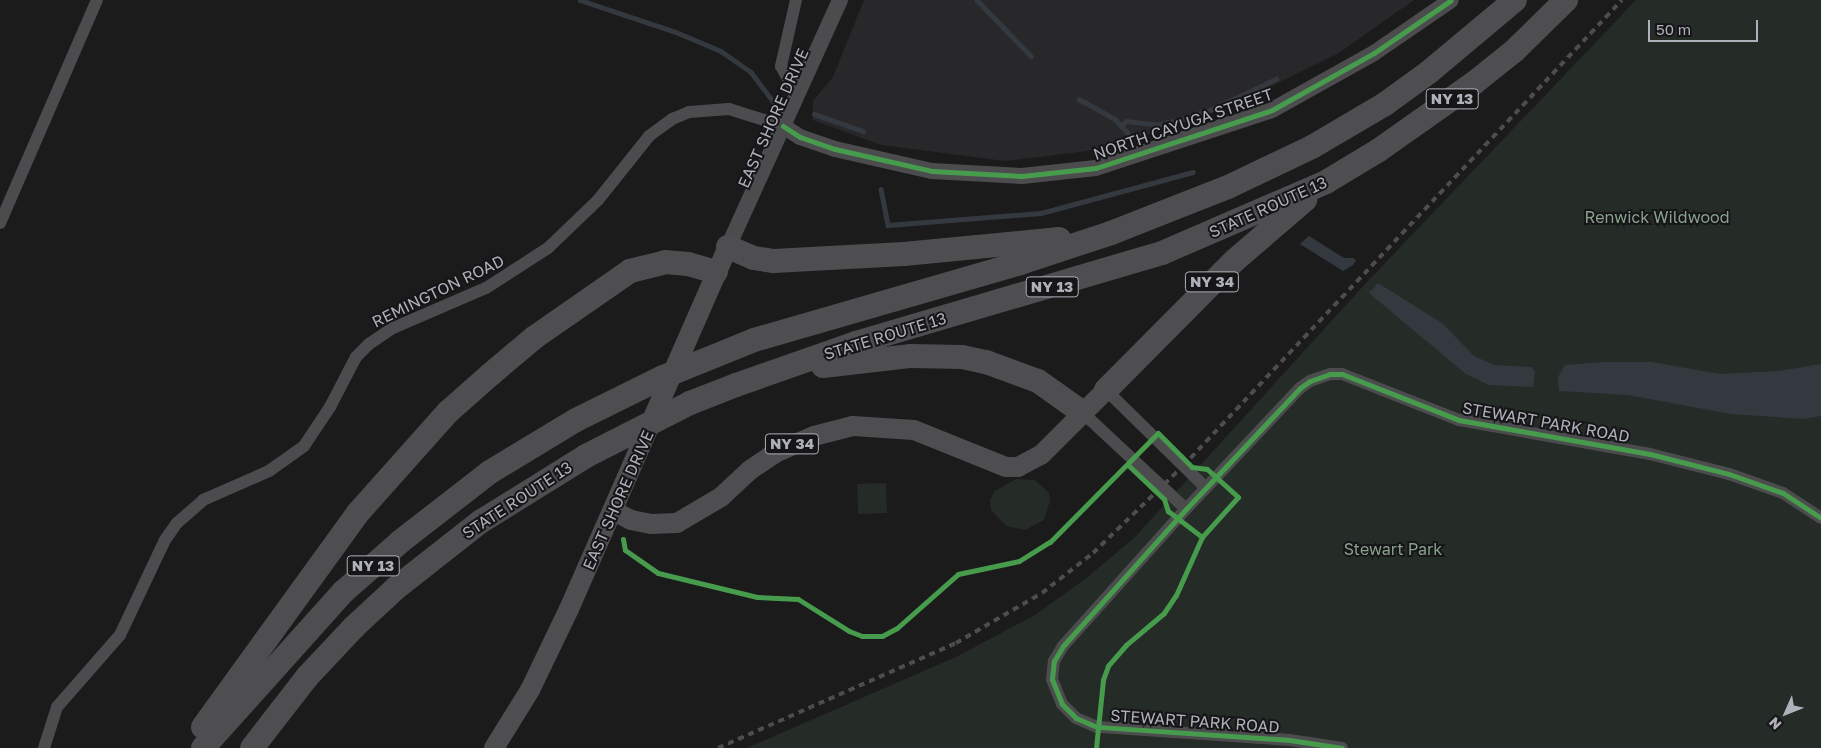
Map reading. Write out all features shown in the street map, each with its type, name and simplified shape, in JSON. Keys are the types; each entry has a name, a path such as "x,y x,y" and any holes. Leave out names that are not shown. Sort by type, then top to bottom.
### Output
{"highway":[{"name":"STATE ROUTE 13","path":"203,748 313,624 401,541 490,472 576,420 663,377 754,340 1020,263 1111,233 1228,187 1350,125 1429,72 1515,0"},
{"name":"STATE ROUTE 13","path":"252,748 307,677 354,627 434,556 536,486 631,432 736,385 856,343 1162,253 1326,182 1386,145 1466,89 1514,51 1566,0"},
{"name":"NY 34","path":"1106,390 1234,261 1326,182"},
{"path":"728,247 754,258 774,261 914,253 1111,233"},
{"path":"187,748 357,514 448,412 536,337 630,271 665,262 688,264 716,272"},
{"path":"772,373 911,356 962,357 986,362 1038,381 1083,413"}],"main road":[{"name":"EAST SHORE DRIVE","path":"494,748 530,690 614,511 728,247"},
{"name":"NY 34","path":"614,511 631,520 651,524 677,523 715,501 777,452 814,436 853,426 914,430 1006,468 1030,463 1106,390"}],"street":[{"path":"0,223 97,0"},
{"path":"796,0 781,66 790,83 800,88"},
{"name":"EAST SHORE DRIVE","path":"728,247 840,0"},
{"name":"NORTH CAYUGA STREET","path":"783,126 800,137 835,149 932,171 1022,176 1096,168 1272,110 1374,53 1451,0"},
{"name":"REMINGTON ROAD","path":"44,748 57,708 120,635 165,540 177,523 203,500 269,471 304,446 330,407 356,357 369,344 393,328 486,288 548,248 598,200 650,136 672,119 689,112 729,109 783,126"},
{"name":"STEWART PARK ROAD","path":"1342,748 1290,740 1097,727 1076,718 1054,691 1052,670 1064,646 1186,509 1300,388 1321,376 1342,374 1459,420 1650,454 1729,474 1783,493 1821,518"},
{"path":"1106,390 1206,488"},
{"path":"1083,413 1186,509"}],"shaded area":[{"path":"864,0 1414,0 1339,53 1251,96 1158,132 1088,151 1005,161 881,145 813,120 813,101 833,77"},
{"path":"1309,236 1344,258 1356,260 1353,265 1343,271 1300,244"},
{"path":"1378,283 1442,323 1474,356 1494,365 1531,367 1535,371 1533,387 1489,385 1466,374 1369,293"},
{"path":"1602,362 1651,362 1721,374 1779,371 1821,364 1821,416 1804,419 1731,414 1628,395 1559,391 1558,377 1565,365"}],"green space":[{"name":"Stewart Park","path":"1636,0 1821,0 1821,748 747,748 958,656 1035,615 1085,579 1134,538 1367,282"},
{"path":"1016,479 1035,480 1049,493 1050,501 1044,520 1025,530 1006,526 991,510 990,500 995,491"},
{"path":"886,483 887,513 858,514 857,484"}],"waterway":[{"path":"580,0 676,32 721,51 751,72 773,101"},
{"path":"977,0 1031,56"},
{"path":"1121,126 1126,121 1157,125 1181,119 1210,110 1276,79"},
{"path":"1079,99 1115,119 1128,133"},
{"path":"814,114 863,131"},
{"path":"881,189 888,225 1041,213 1193,172"}],"railway":[{"path":"718,748 956,643 1042,593 1093,553 1183,466 1622,0"}],"cycle path":[{"path":"783,126 800,137 835,149 932,171 1022,176 1096,168 1272,110 1374,53 1451,0"},
{"path":"1342,748 1290,740 1097,727 1076,718 1062,704 1052,679 1054,661 1063,646 1186,509 1300,388 1310,381 1330,374 1342,374 1459,420 1650,454 1729,474 1783,493 1821,518"},
{"path":"623,539 625,550 658,573 757,597 798,599 849,631 862,636 882,636 897,628 958,574 1019,561 1050,542 1158,433 1192,467 1207,469 1238,497 1202,537 1176,595 1164,613 1126,645 1108,666 1103,680 1096,748"},
{"path":"1128,465 1164,499 1168,511 1202,537"}],"park label":[{"name":"Renwick Wildwood","path":"1657,217"}]}
